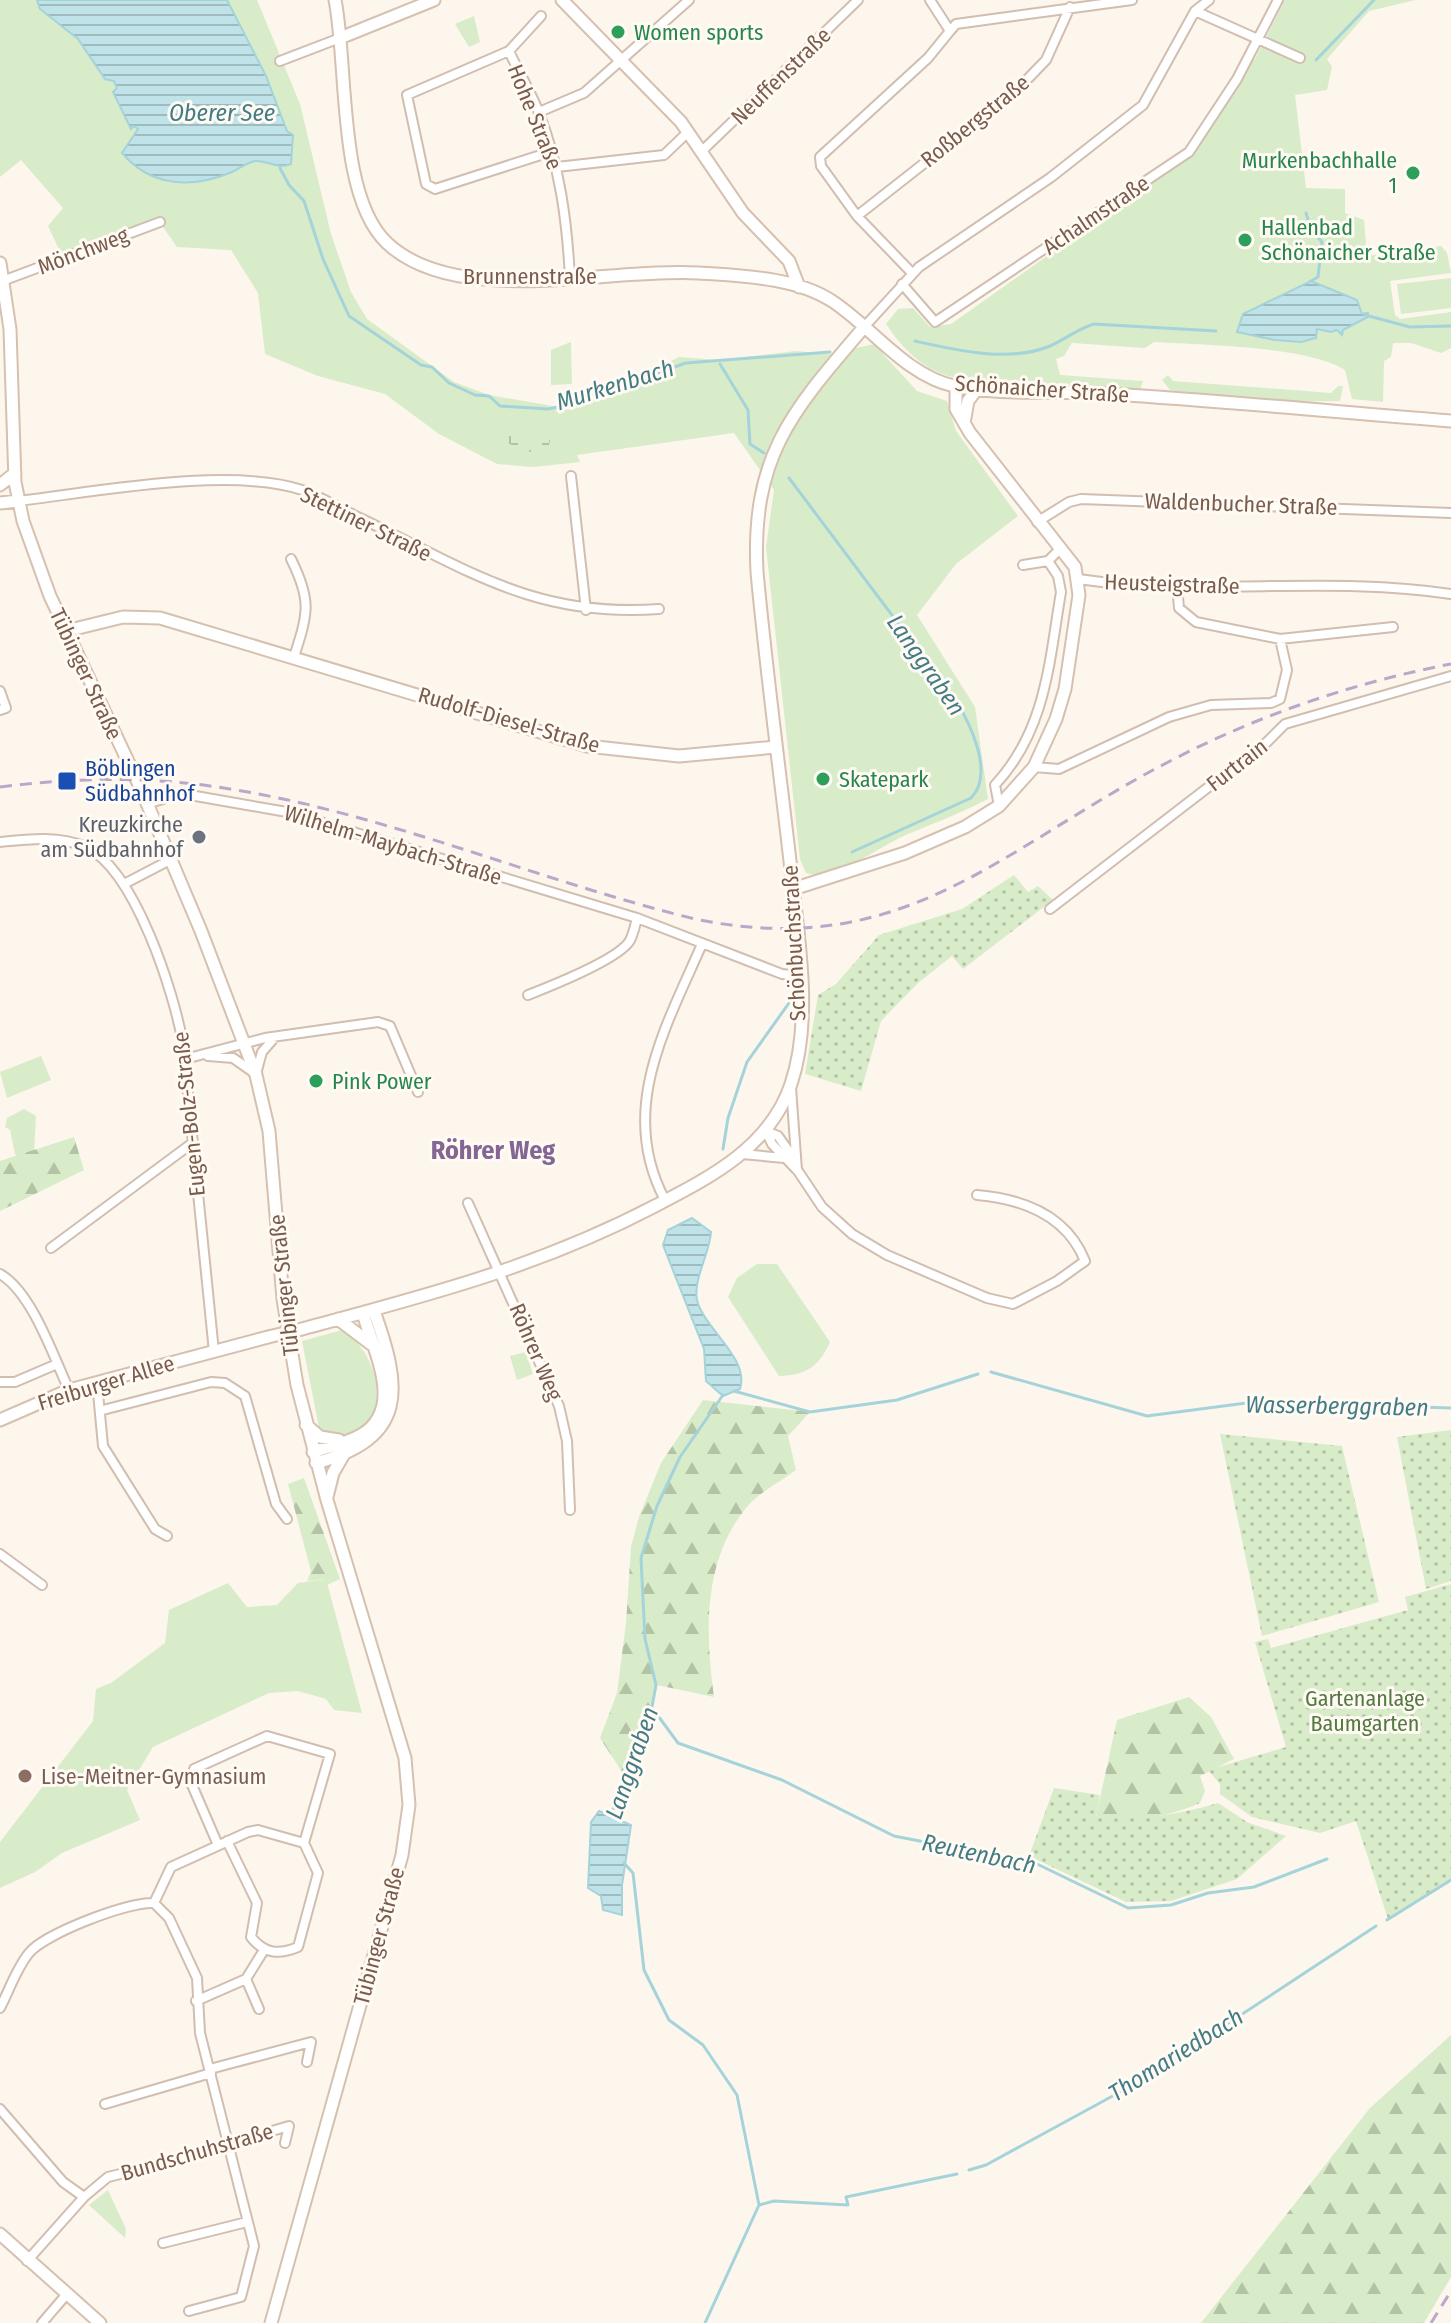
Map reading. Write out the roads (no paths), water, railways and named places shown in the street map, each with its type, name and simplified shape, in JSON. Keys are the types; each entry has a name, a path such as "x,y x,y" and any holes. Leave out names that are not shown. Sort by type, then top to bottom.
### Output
{"main road":[{"name":"Brunnenstraße","path":"335,0 345,109 358,183 369,217 387,244 414,261 469,279 699,273 799,287"},
{"path":"340,38 434,0"},
{"path":"562,0 688,132 743,213 789,261 799,287"},
{"name":"Tübinger Straße","path":"0,263 5,280 18,501 34,557 147,804 256,1075 269,1131 284,1310 306,1425 402,1741 409,1805 402,1855 271,2323"},
{"name":"Schönaicher Straße","path":"799,287 830,300 911,366 956,386 1123,394 1451,421"},
{"name":"Schönbuchstraße","path":"214,1352 393,1307 501,1274 609,1230 665,1200 742,1154 766,1131 791,1085 798,1046 800,976 757,572 760,494 786,424 865,326"},
{"name":"Heusteigstraße","path":"956,386 956,409 964,424 1036,522 1075,567 1078,579"},
{"path":"964,424 968,401 978,388"},
{"path":"0,485 15,473"},
{"path":"0,503 18,501"},
{"path":"793,889 905,853 965,827 999,806 1034,767 1056,719 1065,689 1078,579"},
{"name":"Rudolf-Diesel-Straße","path":"66,631 113,618 151,617 587,746 670,756 776,747"},
{"path":"382,1332 393,1307"},
{"path":"315,1458 345,1454 370,1439 392,1410 391,1378 382,1332 369,1312"},
{"path":"315,1458 368,1430 384,1407 384,1384 371,1344 369,1312"},
{"path":"338,1319 371,1344"},
{"name":"Freiburger Allee","path":"0,1420 69,1390 214,1352"},
{"path":"306,1425 328,1440 348,1441"},
{"path":"327,1500 333,1473 345,1454"},
{"path":"2,2240 100,2323"}],"street":[{"path":"539,112 584,93 689,0"},
{"name":"Neuffenstraße","path":"702,151 858,0"},
{"path":"930,0 950,31"},
{"path":"912,273 857,216 821,166 820,157 928,58 956,24 1132,0"},
{"name":"Achalmstraße","path":"902,284 935,322 1189,152 1237,79 1278,0"},
{"path":"865,326 912,273 1050,178 1143,105 1195,11 1204,1"},
{"name":"Roßbergstraße","path":"857,216 1015,92 1046,60 1070,7"},
{"path":"1195,11 1300,58"},
{"path":"541,16 509,51 407,95 426,184 441,188 550,152"},
{"path":"280,61 340,38"},
{"name":"Hohe Straße","path":"509,51 539,112 557,167 564,201 570,278"},
{"path":"557,167 664,155 688,132"},
{"name":"Mönchweg","path":"5,280 160,222"},
{"path":"571,476 586,610"},
{"name":"Stettiner Straße","path":"18,501 205,482 269,483 302,490 483,579 550,602 586,610 659,609"},
{"name":"Waldenbucher Straße","path":"1036,522 1060,507 1081,499 1451,513"},
{"path":"1023,565 1048,561 1061,548"},
{"path":"291,559 305,589 308,611 294,657"},
{"path":"999,806 995,785 1011,768 1031,735 1045,689 1061,592 1058,576 1048,561"},
{"name":"Heusteigstraße","path":"1078,579 1134,587 1392,586 1451,594"},
{"path":"1177,586 1179,608 1185,617 1280,639 1393,627"},
{"path":"1034,767 1059,769 1169,717 1211,705 1271,703 1280,699 1287,670 1280,639"},
{"name":"Furtrain","path":"1050,909 1267,742 1285,724 1451,676"},
{"path":"0,691 6,708 0,710"},
{"name":"Wilhelm-Maybach-Straße","path":"147,804 190,795 267,807 637,918 782,974 800,976"},
{"name":"Eugen-Bolz-Straße","path":"0,842 63,840 78,844 99,856 124,884 173,1000 185,1059 191,1144 214,1352"},
{"path":"124,884 170,860"},
{"path":"528,995 585,970 620,950 628,943 637,918"},
{"path":"665,1200 646,1135 646,1089 702,944"},
{"path":"185,1059 276,1037 385,1023 390,1026 418,1092"},
{"path":"203,1056 233,1058 256,1075 262,1052 276,1037"},
{"path":"791,1085 794,1158 798,1171"},
{"path":"766,1131 778,1136 794,1158"},
{"path":"766,1131 822,1207 852,1234 887,1255 1004,1304 1030,1297 1085,1261 1076,1240 1059,1222 1024,1204 977,1195"},
{"path":"51,1248 191,1144"},
{"path":"742,1154 784,1158"},
{"name":"Röhrer Weg","path":"468,1203 559,1406 567,1441 570,1510"},
{"path":"0,1274 11,1282 29,1308 69,1390"},
{"path":"0,1382 15,1382 57,1364"},
{"path":"97,1382 103,1410 103,1446 155,1529 167,1536"},
{"path":"103,1410 211,1382 237,1388 245,1396 250,1409 276,1504 287,1519"},
{"path":"0,1554 42,1585"},
{"path":"267,1736 330,1754 304,1843 318,1873 298,1947 283,1953 264,1950 251,1937 257,1903 192,1785 194,1769 267,1736"},
{"path":"154,1903 171,1867 222,1843 258,1830 304,1843"},
{"path":"0,2008 23,1962 39,1944 126,1905 154,1903 169,1918 197,1978 196,2001 254,2246 241,2297 189,2311"},
{"path":"196,2001 246,1979 264,1950"},
{"path":"246,1979 259,2009"},
{"path":"105,2104 311,2042 307,2062"},
{"path":"0,2109 63,2182 84,2197"},
{"name":"Bundschuhstraße","path":"27,2261 84,2197 108,2177 222,2149 228,2144 289,2126 285,2143"},
{"path":"163,2243 247,2222"},
{"path":"42,2323 66,2295"}],"water":[{"name":"Oberer See","path":"37,0 227,0 266,76 287,131 293,135 291,164 281,166 255,161 217,177 187,182 172,182 146,173 122,153 138,129 134,126 131,129 113,92 117,88 114,81 105,79 78,39 40,9"},
{"path":"1311,281 1357,300 1362,314 1368,313 1368,317 1343,330 1342,335 1337,330 1317,329 1316,338 1301,342 1237,332 1243,314"},
{"path":"692,1218 711,1232 697,1283 697,1300 708,1322 733,1355 741,1377 740,1389 723,1396 706,1381 704,1349 663,1245 668,1230"},
{"path":"599,1811 631,1825 622,1885 622,1915 603,1910 601,1896 588,1888 591,1822"}],"waterway":[{"path":"1316,60 1374,0"},
{"name":"Murkenbach","path":"280,168 289,185 304,201 323,259 349,316 421,365 432,367 449,383 475,395 489,396 500,406 548,409 563,406 686,363 830,352"},
{"path":"1306,213 1311,229 1322,242 1318,277 1311,281"},
{"name":"Murkenbach","path":"1365,315 1410,327 1451,326"},
{"name":"Murkenbach","path":"915,341 965,351 1018,354 1050,346 1094,324 1216,331"},
{"name":"Langgraben","path":"720,364 748,410 750,444 764,453"},
{"name":"Langgraben","path":"789,478 955,699 978,748 981,776 971,798 852,852"},
{"name":"Langgraben","path":"723,1149 728,1118 747,1062 789,1003"},
{"name":"Wasserberggraben","path":"991,1372 1147,1416 1254,1402 1451,1408"},
{"name":"Wasserberggraben","path":"734,1391 810,1412 897,1400 978,1374"},
{"name":"Langgraben","path":"610,1817 650,1718 656,1685 645,1639 641,1558 657,1506 680,1457 723,1395"},
{"name":"Reutenbach","path":"653,1709 678,1743 782,1780 894,1836 1037,1864 1128,1908 1171,1905 1208,1893 1254,1887 1327,1859"},
{"name":"Langgraben","path":"624,1863 633,1873 644,1970 669,2020 703,2045 737,2095 759,2205 705,2323"},
{"name":"Thomariedbach","path":"1387,1920 1451,1880"},
{"name":"Thomariedbach","path":"969,2170 986,2165 1142,2080 1376,1926"},
{"name":"Thomariedbach","path":"759,2205 774,2201 848,2205 846,2197 957,2174"}],"railway":[{"path":"0,787 108,780 163,781 217,787 338,812 695,919 769,928 835,925 895,910 950,888 1176,758 1242,727 1345,690 1451,664"},
{"path":"1431,2323 1451,2291"}],"place":[{"name":"Women sports","path":"618,32"},
{"name":"Murkenbachhalle 1","path":"1413,173"},
{"name":"Hallenbad Schönaicher Straße","path":"1245,240"},
{"name":"Skatepark","path":"823,779"},
{"name":"Böblingen Südbahnhof","path":"67,781"},
{"name":"Kreuzkirche am Südbahnhof","path":"199,837"},
{"name":"Pink Power","path":"316,1081"},
{"name":"Lise-Meitner-Gymnasium","path":"25,1776"}],"district":[{"name":"Röhrer Weg","path":"493,1150"}],"park label":[{"name":"Gartenanlage Baumgarten","path":"1365,1710"}]}
